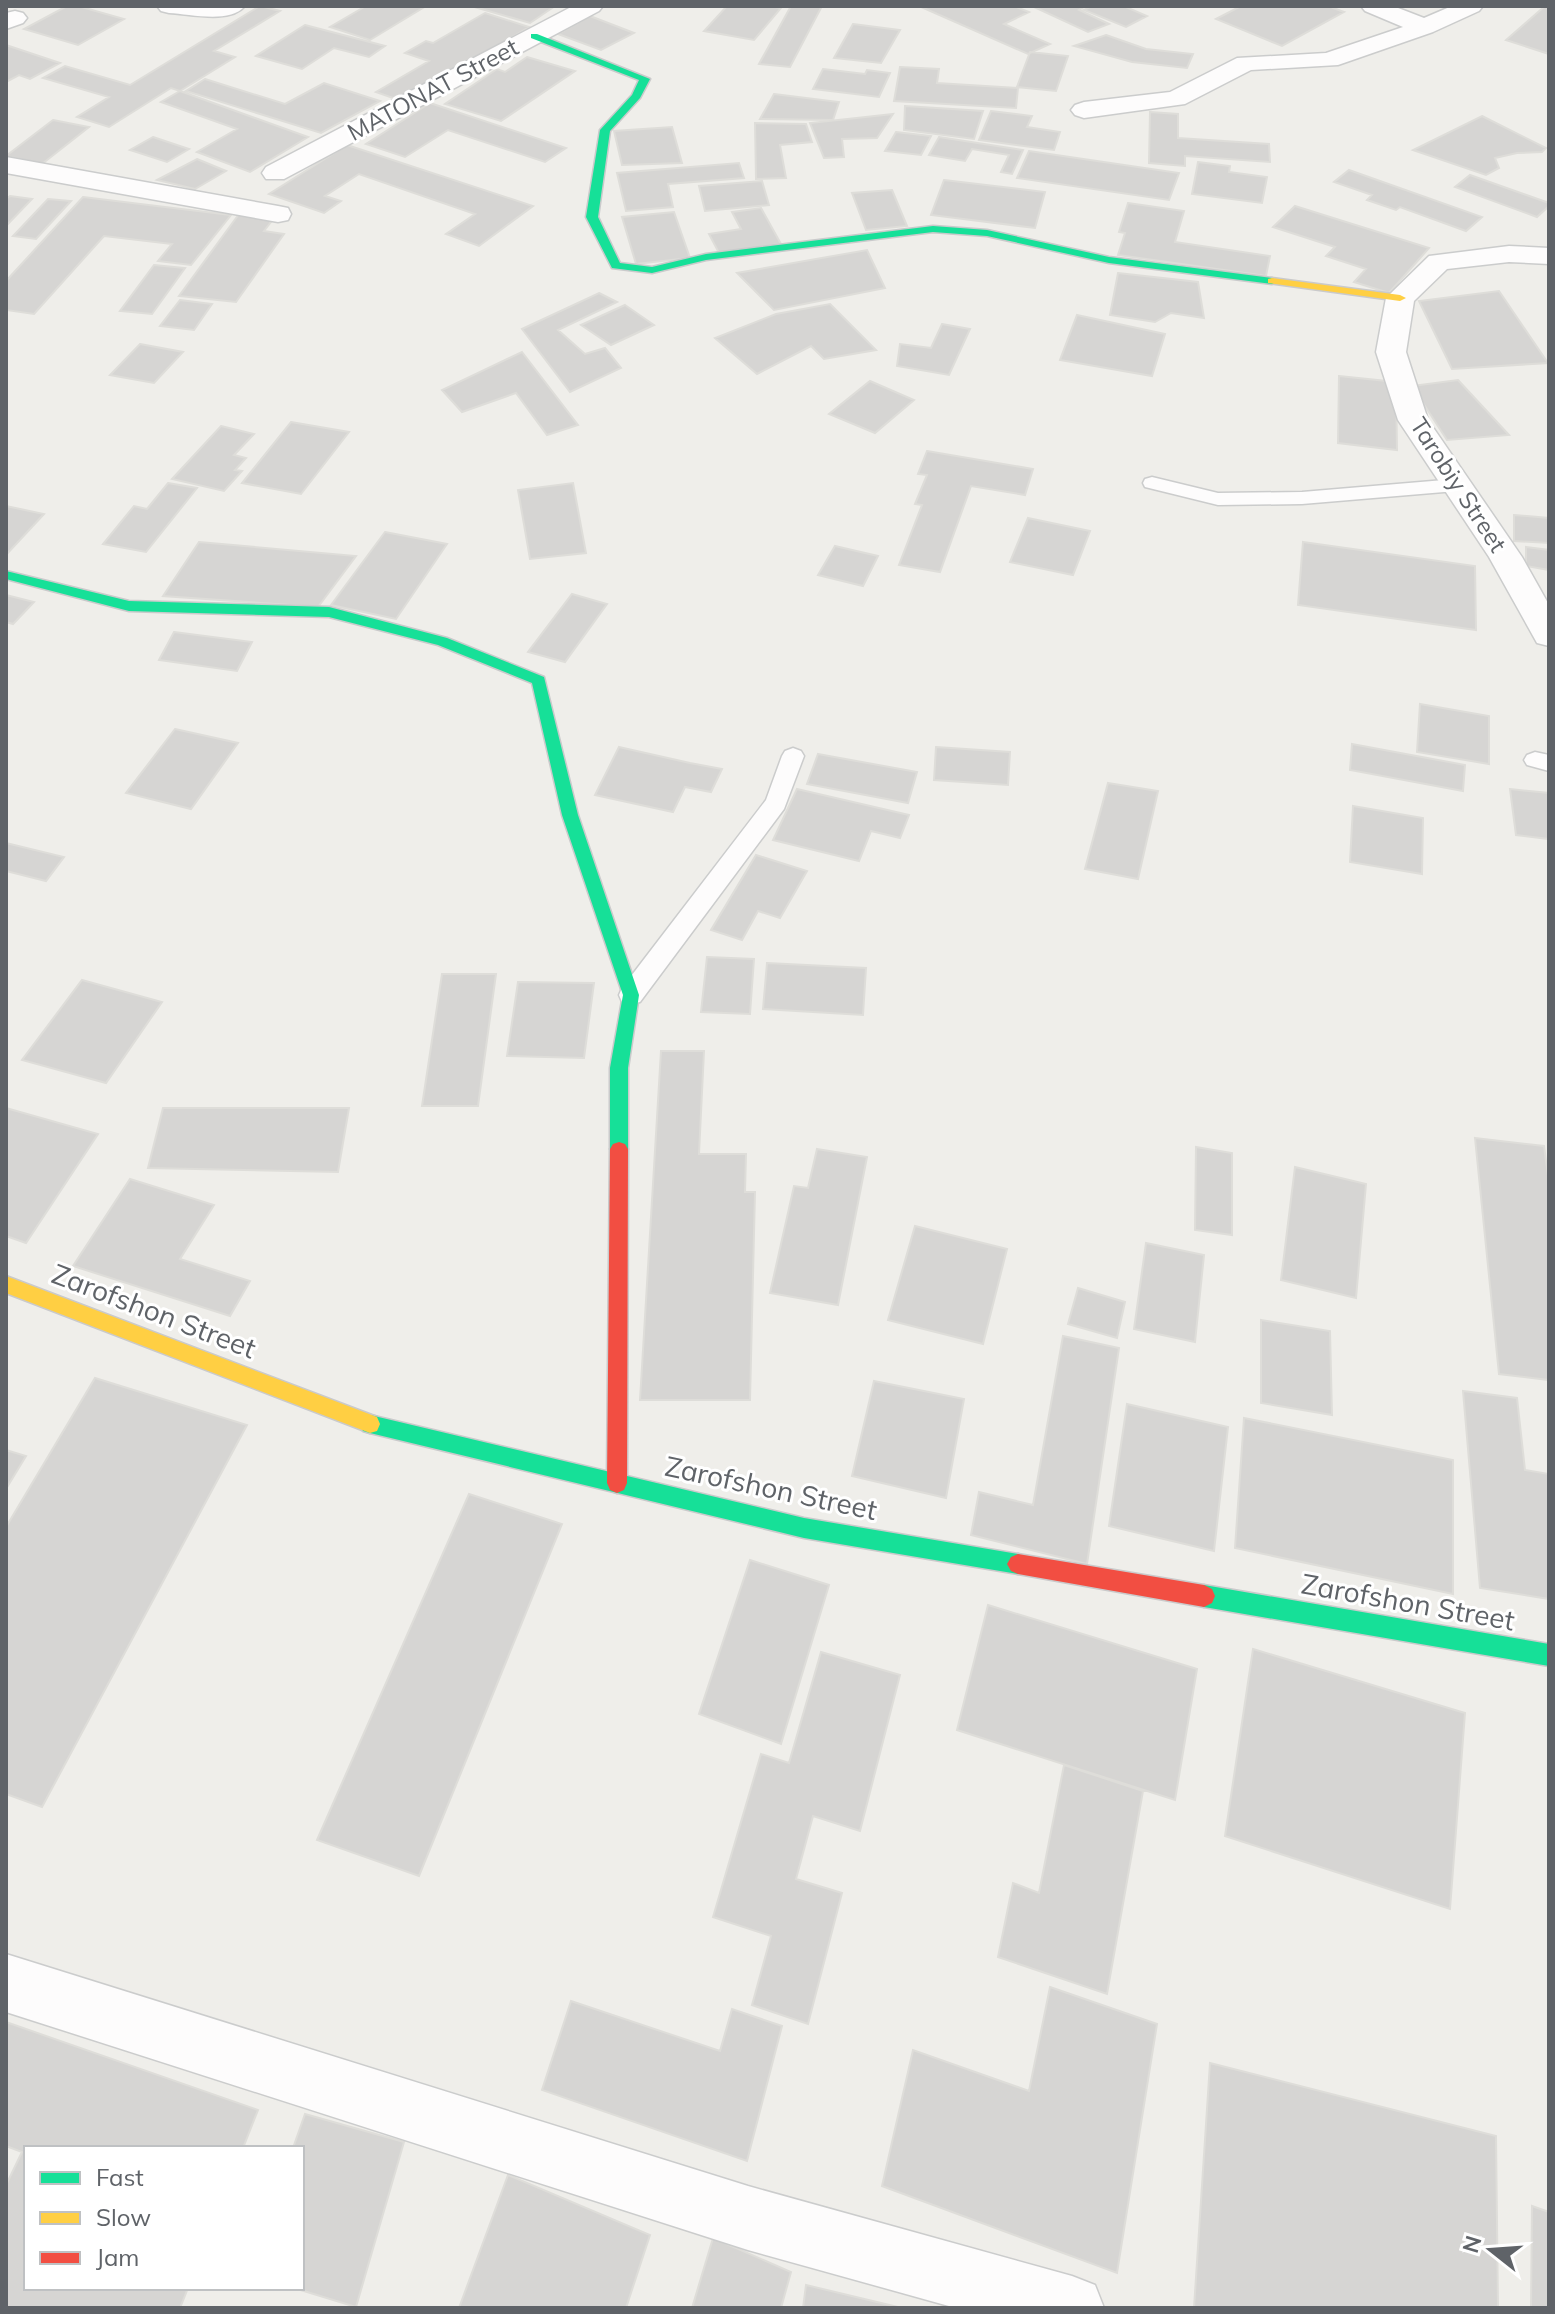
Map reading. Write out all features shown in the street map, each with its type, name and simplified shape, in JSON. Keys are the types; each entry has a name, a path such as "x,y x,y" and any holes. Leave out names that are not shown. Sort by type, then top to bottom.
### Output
{"street":[{"path":"169,6 224,9 233,6"},
{"name":"MATONAT Street","path":"275,173 591,6"},
{"path":"1373,6 1425,27"},
{"path":"1084,110 1176,99 1246,63 1329,60 1425,27 1471,6"},
{"path":"534,36 645,79 636,96 605,130 592,217 616,266 652,270 706,257 933,229 987,233 1109,260 1400,298 1439,262 1509,254 1549,256"},
{"path":"6,165 278,214"},
{"name":"Tarobiy Street","path":"1400,298 1391,352 1413,420 1505,557 1549,635"},
{"path":"6,575 129,606 329,612 442,641 539,680 570,815 631,995 619,1068 617,1483"},
{"name":"Zarofshon Street","path":"6,1284 365,1423 804,1528 1549,1655"},
{"path":"6,1983 748,2218 1072,2308"}],"lane":[{"path":"1152,483 1218,499 1302,498 1456,485"},
{"path":"631,995 776,803 793,756"}],"building":[{"path":"67,6 78,6 124,19 78,45 24,29"},
{"path":"260,6 280,11 214,51 235,57 180,91 171,88 109,127 77,117 109,97 43,78 65,66 130,85"},
{"path":"366,6 426,6 370,40 330,27"},
{"path":"471,6 555,6 530,23"},
{"path":"727,6 781,8 754,40 704,31"},
{"path":"791,6 822,6 790,67 759,64"},
{"path":"919,6 1014,6 1029,12 1004,24 1050,44 1028,54"},
{"path":"1032,6 1081,6 1084,7 1079,10 1109,24 1088,32"},
{"path":"1092,6 1132,6 1128,8 1147,16 1126,27 1084,10"},
{"path":"1241,6 1328,6 1344,12 1282,46 1216,19"},
{"path":"1545,6 1549,6 1549,54 1506,40"},
{"path":"485,13 529,27 404,102 376,92 429,61 405,53 426,41 433,43"},
{"path":"590,16 634,33 601,50 558,34"},
{"path":"853,24 900,30 881,63 834,58"},
{"path":"305,25 385,46 369,57 334,48 302,69 256,56"},
{"path":"1106,35 1146,49 1193,54 1187,68 1132,62 1074,46"},
{"path":"6,45 60,63 30,79 19,75 6,82"},
{"path":"1030,52 1068,56 1056,91 1017,87"},
{"path":"527,57 575,71 501,121 445,104 497,69 505,72"},
{"path":"900,67 939,69 937,83 1018,88 1016,108 894,101"},
{"path":"823,69 865,74 867,70 890,73 879,97 813,89"},
{"path":"205,79 285,104 324,83 380,101 321,133 186,91"},
{"path":"180,91 308,137 250,172 197,152 237,129 161,102"},
{"path":"774,94 839,102 833,120 760,119"},
{"path":"430,103 566,148 545,162 448,130 405,157 366,144"},
{"path":"905,106 983,111 974,139 904,130"},
{"path":"991,111 1032,116 1027,127 1060,132 1054,150 979,140"},
{"path":"1150,112 1178,114 1178,138 1269,144 1270,162 1185,156 1185,166 1149,163"},
{"path":"893,114 877,138 842,139 844,157 824,158 810,123"},
{"path":"1482,116 1546,148 1542,152 1495,158 1499,168 1486,175 1413,150"},
{"path":"53,120 89,127 42,164 6,156"},
{"path":"755,123 806,124 812,142 780,145 786,178 756,179"},
{"path":"672,127 682,163 622,165 614,131"},
{"path":"896,132 931,136 921,155 885,151"},
{"path":"153,137 189,149 167,162 130,150"},
{"path":"939,137 1023,150 1012,174 1001,172 1009,155 972,149 965,161 929,155"},
{"path":"347,145 533,206 479,246 446,234 475,214 359,174 325,196 341,201 324,213 269,194"},
{"path":"1029,151 1179,173 1169,200 1017,178"},
{"path":"197,159 226,171 195,189 157,180"},
{"path":"1198,162 1230,166 1229,172 1267,177 1262,203 1192,194"},
{"path":"739,163 744,178 668,184 673,207 626,211 617,173"},
{"path":"1349,170 1482,217 1466,231 1400,207 1396,210 1367,200 1372,195 1334,182"},
{"path":"1470,175 1549,203 1549,206 1537,217 1455,187"},
{"path":"944,180 1045,192 1035,228 931,215"},
{"path":"762,181 769,205 705,211 699,186"},
{"path":"892,190 907,226 866,230 852,193"},
{"path":"10,196 32,199 6,226 6,199"},
{"path":"83,197 231,215 191,265 158,261 172,244 104,236 34,314 6,310 6,281"},
{"path":"48,199 71,201 36,239 13,236"},
{"path":"1128,203 1184,211 1175,242 1270,256 1266,276 1118,255 1125,233 1119,232"},
{"path":"1295,206 1429,248 1389,293 1354,282 1366,269 1326,256 1335,247 1273,227"},
{"path":"761,208 781,244 719,253 709,234 741,229 732,212"},
{"path":"674,212 690,258 636,264 622,217"},
{"path":"239,214 274,218 264,231 284,234 236,302 179,296"},
{"path":"867,250 885,288 774,310 737,273"},
{"path":"154,265 185,268 152,314 120,311"},
{"path":"1118,273 1198,282 1204,318 1171,313 1155,322 1110,315"},
{"path":"1499,291 1548,363 1452,369 1419,301"},
{"path":"599,293 617,302 558,330 585,354 605,348 621,368 570,392 522,329"},
{"path":"180,300 212,304 194,330 160,326"},
{"path":"830,304 876,350 824,359 811,346 757,374 715,338 776,314"},
{"path":"625,305 654,325 611,345 581,325"},
{"path":"1077,315 1165,334 1152,376 1060,360"},
{"path":"942,324 970,329 949,375 897,366 900,344 931,348"},
{"path":"140,344 183,352 154,383 110,375"},
{"path":"522,352 578,425 547,435 516,393 462,412 442,390"},
{"path":"1339,376 1396,382 1397,450 1338,443"},
{"path":"1458,380 1509,435 1447,440 1412,386"},
{"path":"870,381 914,400 875,433 829,414"},
{"path":"291,422 349,432 301,494 242,483"},
{"path":"221,426 254,434 234,455 246,458 235,470 242,471 224,491 172,479"},
{"path":"927,451 1033,469 1025,495 971,486 940,572 899,565 922,505 915,504 927,475 918,474"},
{"path":"168,483 197,488 146,552 103,544 134,506 147,509"},
{"path":"573,483 586,553 530,559 518,490"},
{"path":"6,506 44,514 6,555"},
{"path":"1514,515 1549,518 1549,543 1514,541"},
{"path":"1028,518 1090,531 1073,575 1010,562"},
{"path":"385,532 447,544 396,619 331,605"},
{"path":"199,542 356,556 318,607 163,596"},
{"path":"1303,542 1475,566 1476,630 1298,605"},
{"path":"835,546 878,556 863,586 818,575"},
{"path":"1526,547 1549,550 1549,570 1526,566"},
{"path":"572,594 607,604 565,662 528,652"},
{"path":"6,595 34,602 13,624 6,622"},
{"path":"174,632 252,642 237,671 159,660"},
{"path":"1420,704 1489,716 1489,764 1417,752"},
{"path":"175,729 238,743 191,809 126,793"},
{"path":"1352,744 1465,765 1463,791 1350,770"},
{"path":"619,747 722,769 711,792 685,787 673,812 595,795"},
{"path":"936,747 1010,752 1008,785 934,780"},
{"path":"818,754 917,772 908,803 807,784"},
{"path":"1108,783 1158,791 1138,879 1085,869"},
{"path":"797,789 909,815 900,838 871,831 859,861 773,840"},
{"path":"1510,789 1549,793 1549,839 1516,835"},
{"path":"1353,806 1423,818 1422,874 1350,862"},
{"path":"6,843 64,857 46,881 6,871"},
{"path":"756,855 807,871 780,918 758,911 742,940 711,930"},
{"path":"707,957 754,959 750,1014 701,1012"},
{"path":"767,963 866,968 863,1015 763,1009"},
{"path":"442,974 496,974 478,1106 422,1106"},
{"path":"82,980 162,1002 106,1083 22,1060"},
{"path":"518,982 594,983 584,1058 507,1056"},
{"path":"661,1051 704,1051 699,1154 746,1154 745,1192 755,1192 750,1400 640,1400"},
{"path":"6,1108 98,1134 26,1243 6,1236"},
{"path":"163,1108 349,1108 338,1172 148,1168"},
{"path":"1475,1138 1544,1146 1549,1183 1549,1380 1499,1374"},
{"path":"1196,1147 1232,1153 1232,1235 1195,1230"},
{"path":"817,1149 867,1157 838,1305 770,1293 794,1186 808,1188"},
{"path":"1295,1167 1366,1184 1356,1298 1281,1280"},
{"path":"130,1179 214,1205 180,1259 250,1281 230,1316 73,1266"},
{"path":"915,1226 1007,1249 983,1344 888,1320"},
{"path":"1146,1243 1204,1255 1195,1342 1134,1329"},
{"path":"1078,1288 1125,1302 1117,1338 1068,1324"},
{"path":"1261,1320 1330,1331 1332,1415 1261,1403"},
{"path":"1063,1336 1119,1348 1087,1564 971,1535 979,1492 1033,1505"},
{"path":"95,1378 247,1425 42,1807 6,1794 6,1527"},
{"path":"874,1381 964,1399 946,1498 852,1476"},
{"path":"1463,1391 1517,1398 1525,1470 1549,1474 1549,1599 1480,1588"},
{"path":"1127,1404 1228,1427 1214,1551 1109,1526"},
{"path":"1244,1418 1453,1460 1453,1594 1235,1548"},
{"path":"6,1450 26,1456 6,1489"},
{"path":"469,1494 562,1524 419,1876 317,1840"},
{"path":"750,1560 829,1585 781,1744 699,1714"},
{"path":"988,1605 1197,1669 1175,1800 957,1730"},
{"path":"1253,1649 1465,1713 1450,1909 1225,1836"},
{"path":"821,1652 900,1675 860,1831 813,1816 796,1879 842,1893 808,2024 752,2005 771,1936 713,1917 761,1754 789,1763"},
{"path":"1064,1765 1143,1791 1107,1994 998,1957 1013,1883 1039,1893"},
{"path":"1050,1987 1157,2024 1117,2273 882,2186 913,2050 1029,2091"},
{"path":"571,2001 720,2051 732,2009 782,2026 747,2161 542,2090"},
{"path":"6,2022 258,2110 244,2146 24,2146 24,2290 187,2290 180,2308 6,2308 6,2185 22,2152 6,2146"},
{"path":"1210,2063 1496,2136 1498,2308 1194,2308"},
{"path":"305,2114 404,2142 356,2307 301,2290 304,2290 304,2146 294,2146"},
{"path":"508,2175 650,2235 626,2308 459,2308"},
{"path":"1532,2206 1549,2212 1549,2308 1531,2308"},
{"path":"713,2238 791,2272 781,2308 692,2308"},
{"path":"806,2285 902,2308 803,2308"}],"traffic: fast":[{"path":"534,36 645,79 636,96 605,130 592,217 616,266 652,270 706,257 933,229 987,233 1109,260 1272,281"},
{"path":"6,575 129,606 329,612 442,641 539,680 570,815 631,995 619,1068 619,1149"},
{"path":"370,1424 804,1528 1018,1564"},
{"path":"1204,1596 1549,1655"}],"traffic: slow":[{"path":"1272,281 1400,298"},
{"path":"6,1284 370,1424"}],"traffic: jam":[{"path":"617,1483 619,1149"},
{"path":"1018,1564 1204,1596"}]}
